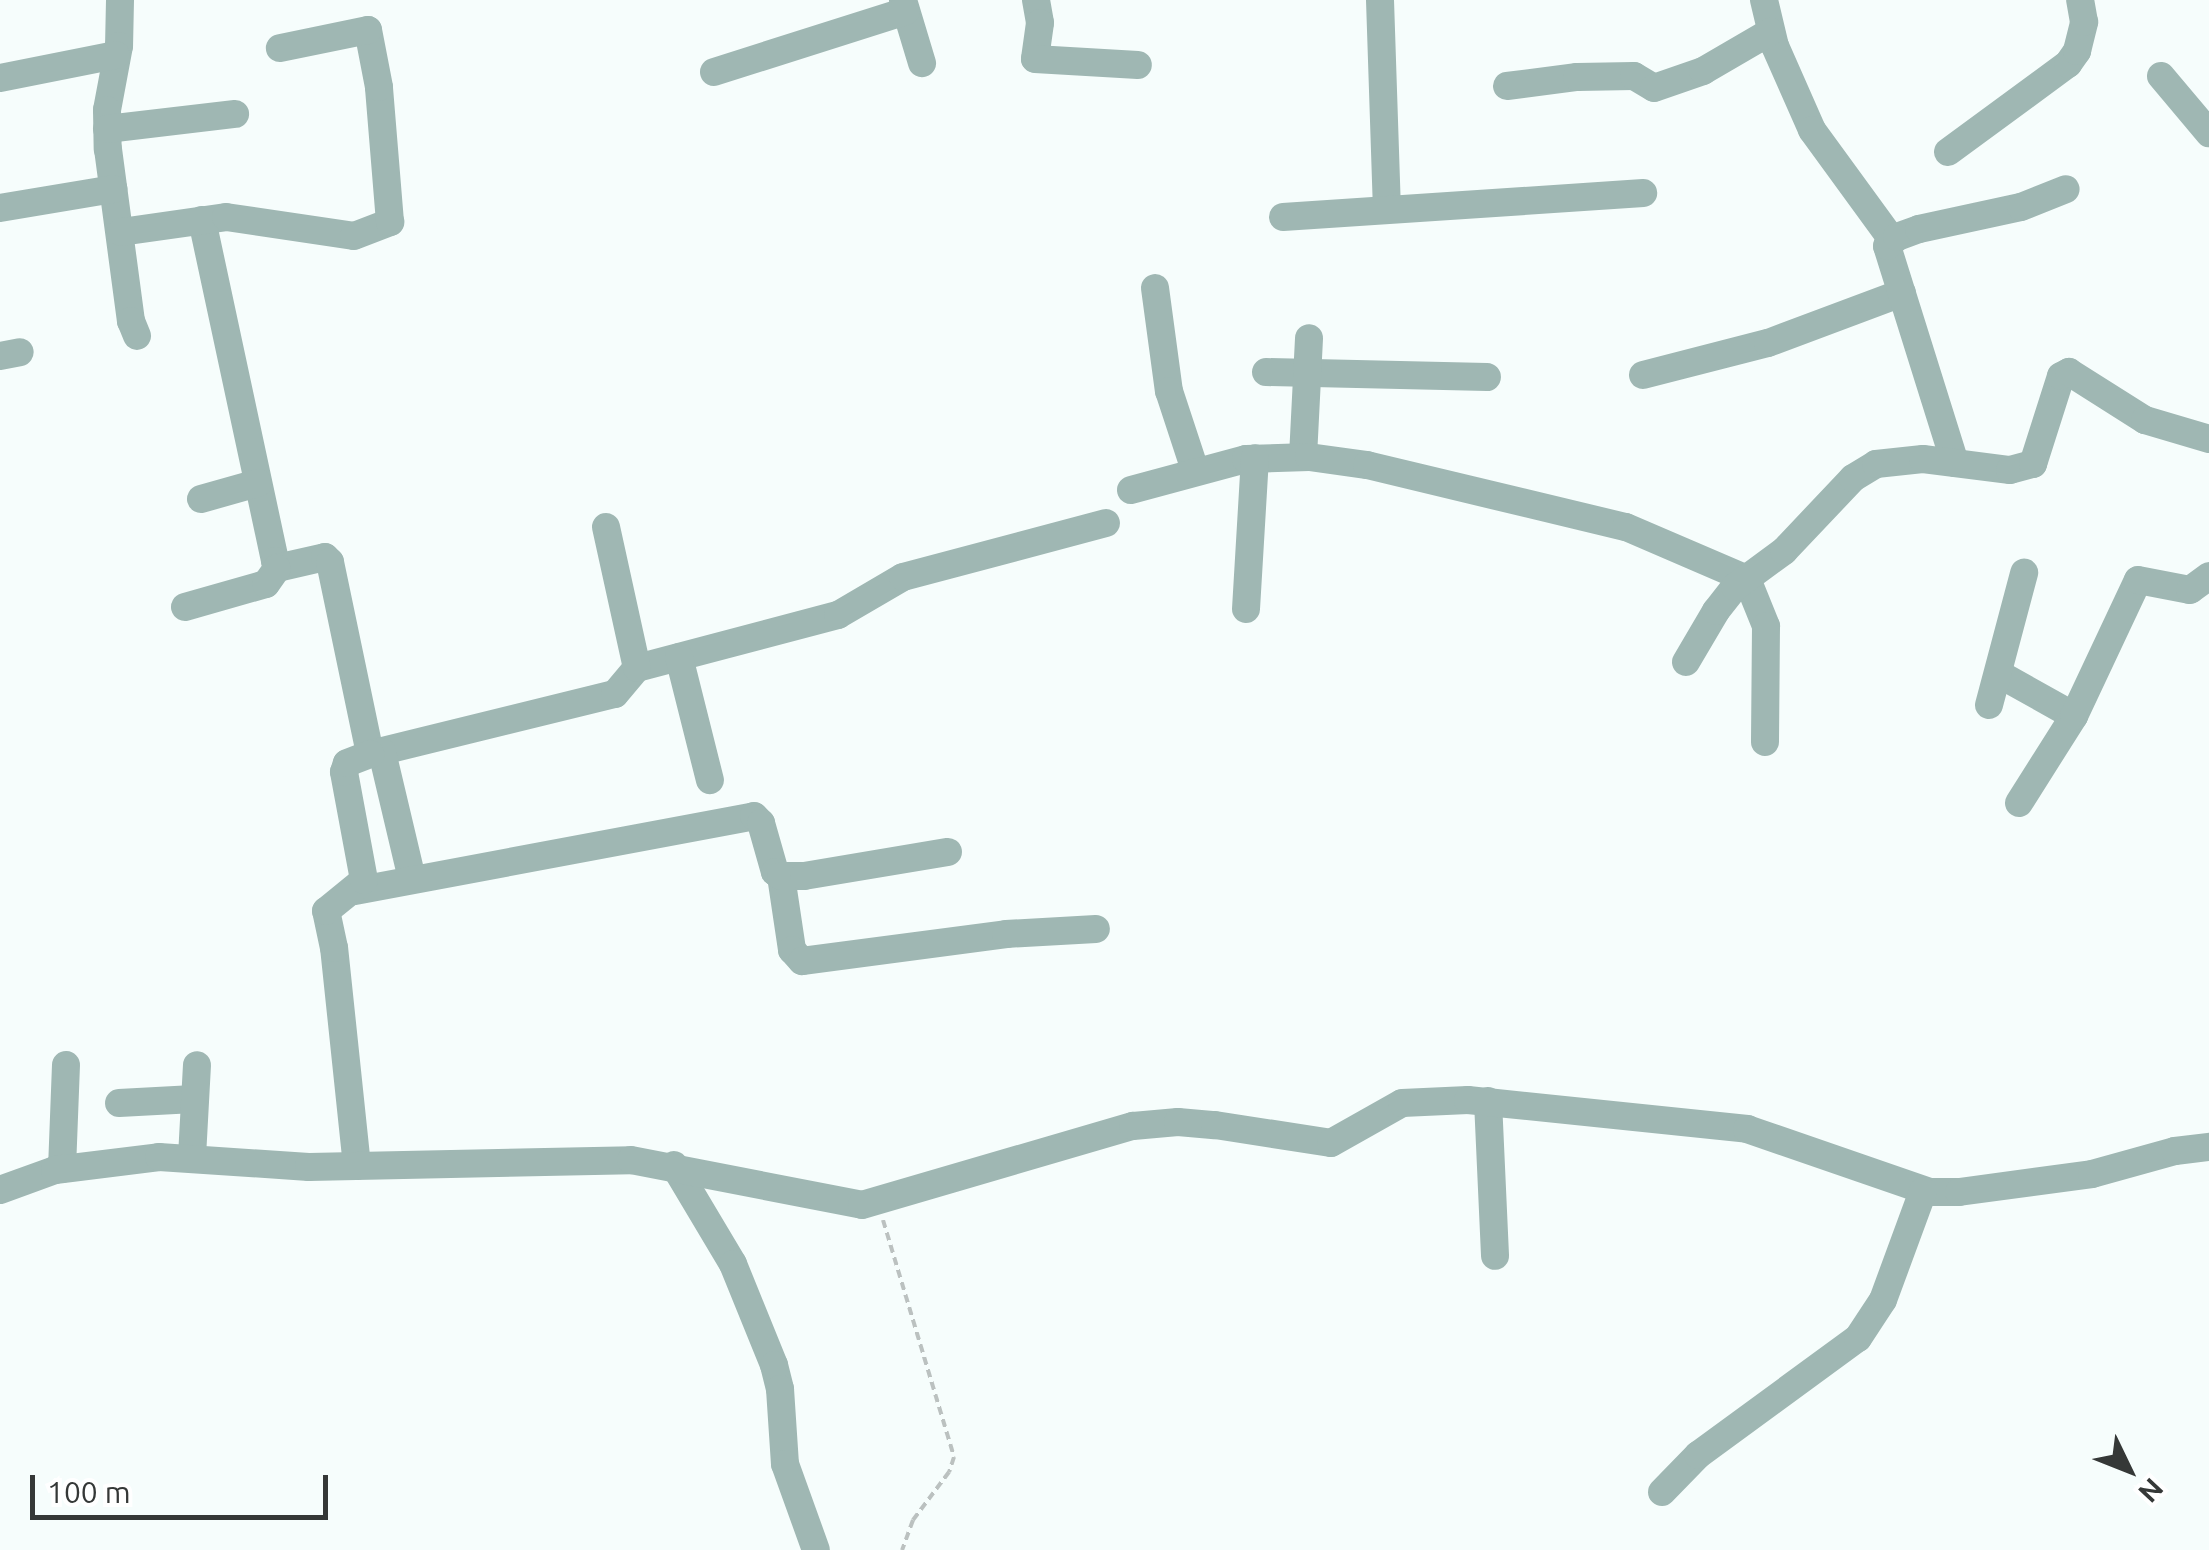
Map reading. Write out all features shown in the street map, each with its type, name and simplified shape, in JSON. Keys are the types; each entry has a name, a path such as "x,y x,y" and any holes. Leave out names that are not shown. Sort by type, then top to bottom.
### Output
{"street":[{"path":"120,0 108,129 130,321 137,336"},
{"path":"1036,0 1040,23 1035,59 1138,64"},
{"path":"1380,0 1387,208"},
{"path":"1764,0 1770,32 1812,130 1892,241"},
{"path":"1948,152 2068,64 2077,51 2084,22 2080,0"},
{"path":"714,72 905,5 922,63"},
{"path":"121,232 226,217 333,236 354,236 390,222 379,87 368,30 280,48"},
{"path":"1506,86 1634,76 1654,88 1703,71 1770,32"},
{"path":"0,78 116,55"},
{"path":"2162,76 2209,133"},
{"path":"108,129 235,114"},
{"path":"1956,463 1887,246 1920,229 2021,207 2066,189"},
{"path":"0,208 114,190"},
{"path":"1283,217 1644,193"},
{"path":"202,220 277,568"},
{"path":"1155,288 1168,391 1195,470"},
{"path":"1643,375 1768,343 1902,293"},
{"path":"1303,457 1309,338"},
{"path":"1266,372 1487,377"},
{"path":"1686,662 1716,611 1784,551 1853,478 1876,464 1902,458 2010,470 2033,464 2060,376 2069,372 2144,420 2209,439"},
{"path":"1131,490 1195,470 1255,458 1303,457 1367,466 1599,518 1748,579 1767,638 1765,742"},
{"path":"1246,610 1255,458"},
{"path":"201,499 258,483"},
{"path":"355,891 364,880 344,772 347,764 376,753 615,694 637,668 838,615 903,577 1106,524"},
{"path":"606,527 637,668"},
{"path":"185,608 266,584 277,568 325,557 330,562 376,753 412,880"},
{"path":"1989,705 2024,573"},
{"path":"2019,803 2074,716 2138,580 2190,590 2209,576"},
{"path":"680,657 710,780"},
{"path":"1999,674 2074,716"},
{"path":"357,1166 334,948 326,911 330,903 355,891 754,816 761,824 774,872 780,876 948,852"},
{"path":"780,876 792,950 802,960 1006,934 1096,928"},
{"path":"192,1157 197,1065"},
{"path":"62,1169 66,1066"},
{"path":"119,1103 194,1100"},
{"path":"0,1190 62,1169 106,1161 192,1157 309,1167 444,1166 533,1158 674,1165 840,1204 879,1201 1133,1126 1216,1124 1331,1143 1402,1103 1488,1101 1747,1129 1778,1136 1923,1191 1959,1192 2092,1174 2175,1151 2209,1147"},
{"path":"1488,1101 1495,1256"},
{"path":"674,1165 732,1264 774,1365 780,1389 785,1464 816,1550"},
{"path":"1662,1492 1698,1455 1858,1338 1883,1300 1923,1191"}],"path":[{"path":"879,1201 954,1457 914,1520 902,1550"}]}
